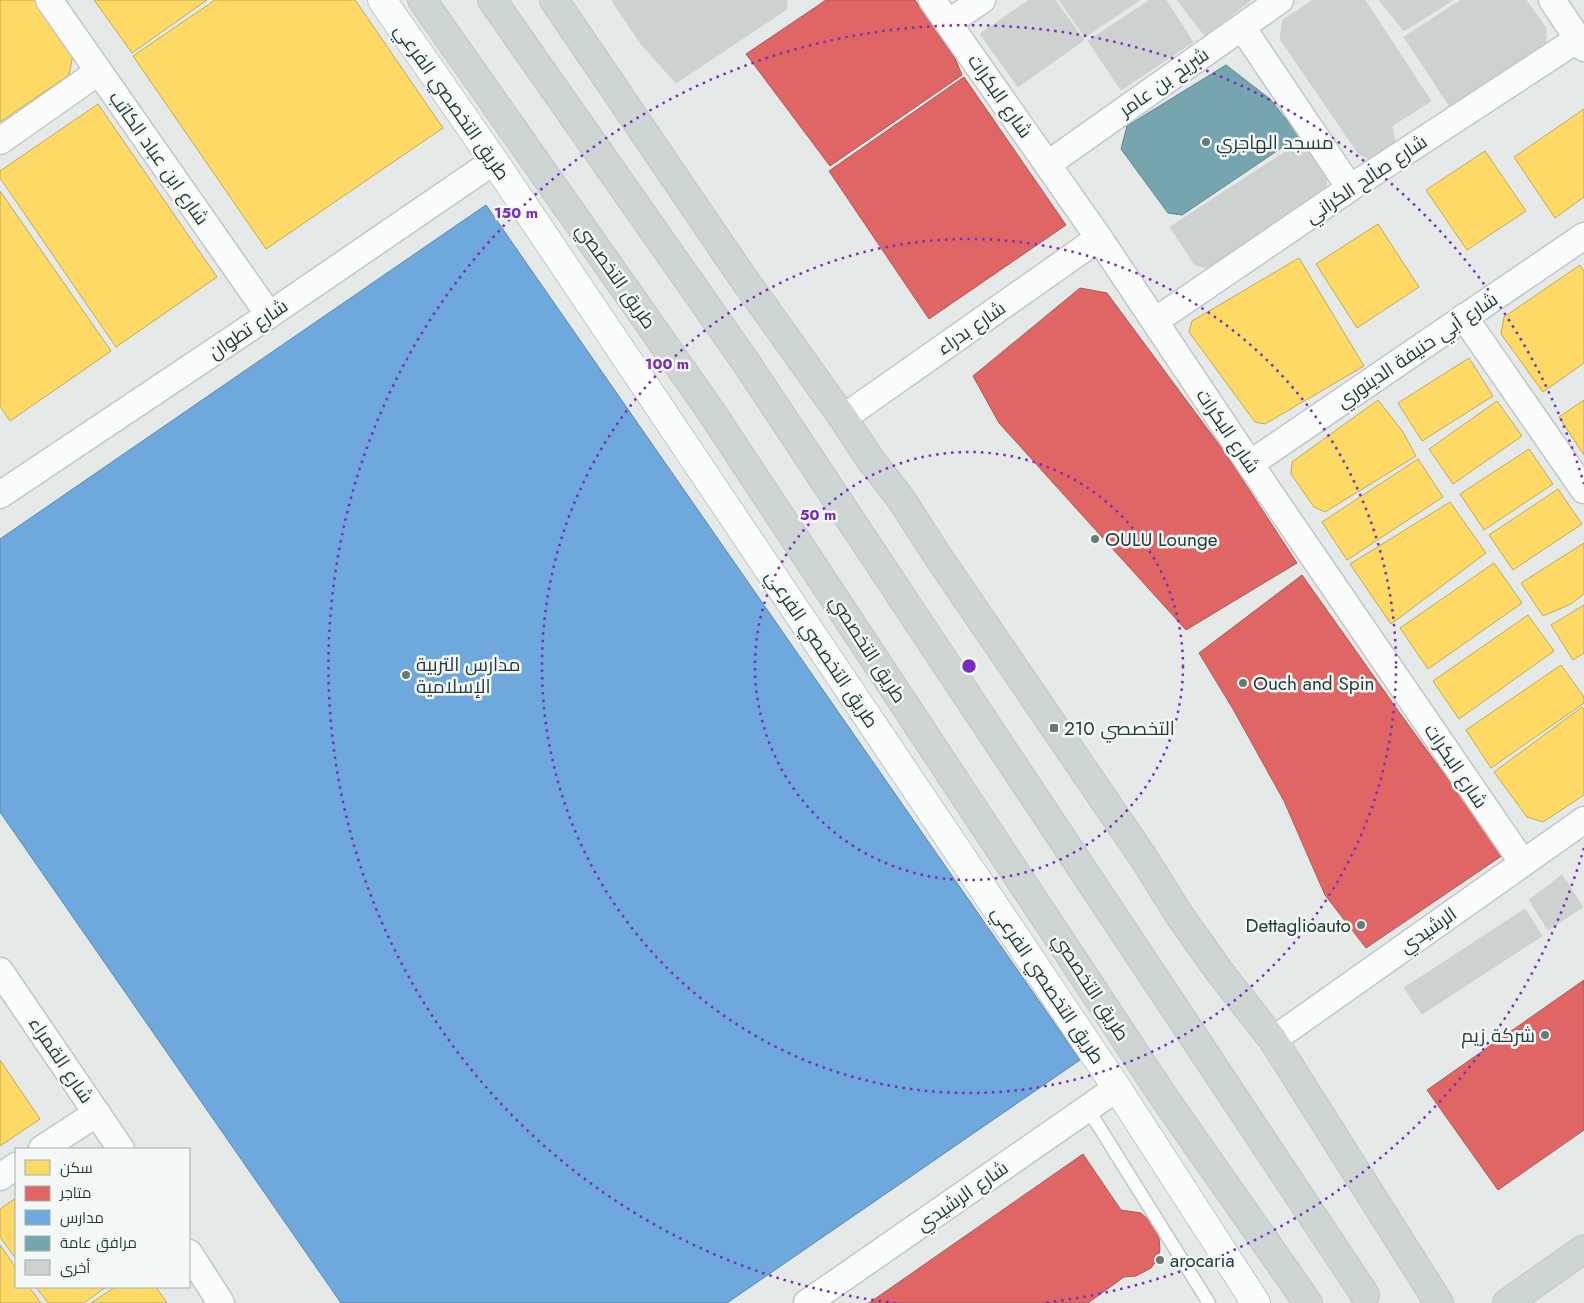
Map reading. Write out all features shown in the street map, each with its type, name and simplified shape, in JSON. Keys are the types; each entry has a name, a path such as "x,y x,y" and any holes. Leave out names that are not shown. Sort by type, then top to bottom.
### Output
{"main road":[{"name":"طريق التخصصي","path":"422,0 710,410 1163,1096 1308,1303"},
{"path":"492,0 745,361 1365,1295"},
{"path":"554,0 684,192 870,459 901,499 937,555 1143,857 1180,916 1219,971 1273,1040 1439,1303"},
{"path":"1507,1303 1584,1249"}],"street":[{"name":"شارع ابن عباد الكاتب","path":"50,0 98,72 269,315"},
{"name":"طريق التخصصي الفرعي","path":"382,0 494,161 1117,1088 1256,1303"},
{"name":"شارع البكرات","path":"932,0 1099,238 1250,464 1522,863"},
{"path":"948,23 982,0"},
{"name":"شريح بن عامر","path":"1048,164 1280,0"},
{"path":"1552,0 1581,44"},
{"path":"1242,26 1350,188"},
{"name":"شارع صالح الكراني","path":"1155,321 1350,188 1581,44"},
{"path":"0,141 98,72"},
{"name":"شارع تطوان","path":"0,495 269,315 494,161"},
{"name":"شارع أبي حنيفة الدينوري","path":"1250,464 1584,236"},
{"name":"شارع بدراء","path":"843,418 1099,238"},
{"path":"1464,317 1584,490"},
{"name":"الرشيدي","path":"1273,1040 1584,820"},
{"name":"شارع القمراء","path":"0,971 120,1148"},
{"name":"شارع الرشيدي","path":"807,1303 1117,1088"},
{"path":"44,1148 97,1113"},
{"path":"0,1177 15,1167"},
{"path":"190,1255 221,1303"}],"lane":[{"path":"1088,1109 1209,1303"}],"building: سكن":[{"path":"0,0 36,0 73,55 69,75 0,122"},
{"path":"94,0 207,0 132,53"},
{"path":"215,0 355,0 443,128 266,249 133,56"},
{"path":"98,104 217,277 116,347 0,178 0,171"},
{"path":"1584,109 1584,197 1555,218 1514,157"},
{"path":"1485,151 1526,211 1467,250 1426,190"},
{"path":"0,191 111,351 10,421 0,406"},
{"path":"1378,224 1419,287 1357,328 1316,264"},
{"path":"1299,258 1364,366 1265,424 1255,422 1189,332 1192,321"},
{"path":"1580,265 1584,271 1584,363 1543,392 1501,334 1504,317"},
{"path":"1469,358 1493,396 1422,441 1398,403"},
{"path":"1378,400 1403,432 1416,456 1325,512 1314,507 1291,474 1292,462"},
{"path":"1584,400 1584,455 1559,417"},
{"path":"1497,401 1522,436 1453,484 1429,449"},
{"path":"1529,449 1553,484 1484,530 1460,494"},
{"path":"1418,459 1443,497 1347,560 1322,522"},
{"path":"1558,489 1582,524 1513,570 1489,535"},
{"path":"1450,502 1486,553 1391,624 1350,564"},
{"path":"1584,543 1584,594 1571,604 1543,616 1521,583"},
{"path":"1494,563 1522,603 1428,669 1400,628"},
{"path":"1584,605 1584,653 1573,660 1551,625"},
{"path":"1528,615 1554,651 1459,719 1433,681"},
{"path":"1561,665 1584,697 1584,703 1491,768 1466,730"},
{"path":"1582,707 1584,709 1584,795 1543,822 1527,817 1494,772"},
{"path":"0,1060 40,1119 0,1146"},
{"path":"15,1199 15,1258 0,1237 0,1209"},
{"path":"0,1245 15,1267 15,1288 30,1288 41,1303 0,1303"},
{"path":"37,1288 105,1288 84,1303 48,1303"},
{"path":"114,1288 157,1288 167,1303 91,1303"}],"building: متاجر":[{"path":"826,0 915,0 955,58 962,75 830,166 746,54"},
{"path":"964,77 1066,225 929,319 829,171"},
{"path":"1080,288 1107,293 1223,450 1297,563 1186,630 999,423 973,376"},
{"path":"1302,575 1503,855 1366,948 1325,895 1284,801 1233,709 1199,653"},
{"name":"شركة زيم","path":"1584,980 1584,1130 1498,1190 1427,1090"},
{"path":"1083,1154 1121,1210 1141,1213 1153,1224 1159,1238 1160,1250 1157,1260 1151,1268 1136,1276 1124,1277 1088,1303 869,1303"}],"building: مدارس":[{"name":"مدارس التربية الإسلامية","path":"486,205 1080,1060 727,1303 341,1303 0,812 0,539"}],"building: مرافق عامة":[{"name":"مسجد الهاجري","path":"1226,65 1270,99 1299,136 1182,215 1168,213 1121,149 1127,126"}],"building: أخرى":[{"path":"787,0 787,9 676,83 641,44 612,1"},
{"path":"1029,0 1055,0 1084,40 1018,87 980,34"},
{"path":"1059,0 1140,0 1085,37"},
{"path":"1150,0 1166,0 1193,42 1121,90 1088,41"},
{"path":"1177,0 1251,0 1205,36"},
{"path":"1313,0 1365,0 1431,101 1392,126 1395,142 1371,160 1358,153 1280,39 1283,20"},
{"path":"1379,0 1453,0 1404,31"},
{"path":"1461,0 1526,0 1546,28 1546,48 1452,110 1404,37"},
{"path":"1302,141 1327,180 1324,195 1213,270 1195,265 1170,227"},
{"path":"1562,875 1583,907 1548,930 1529,900"},
{"path":"1525,909 1542,936 1422,1014 1404,988"}],"place":[{"name":"مسجد الهاجري","path":"1206,142"},
{"name":"OULU Lounge","path":"1095,539"},
{"name":"مدارس التربية الإسلامية","path":"406,675"},
{"name":"Ouch and Spin","path":"1243,683"},
{"name":"التخصصي 210","path":"1054,728"},
{"name":"Dettaglioauto","path":"1361,925"},
{"name":"شركة زيم","path":"1545,1035"},
{"name":"arocaria","path":"1160,1260"}]}
